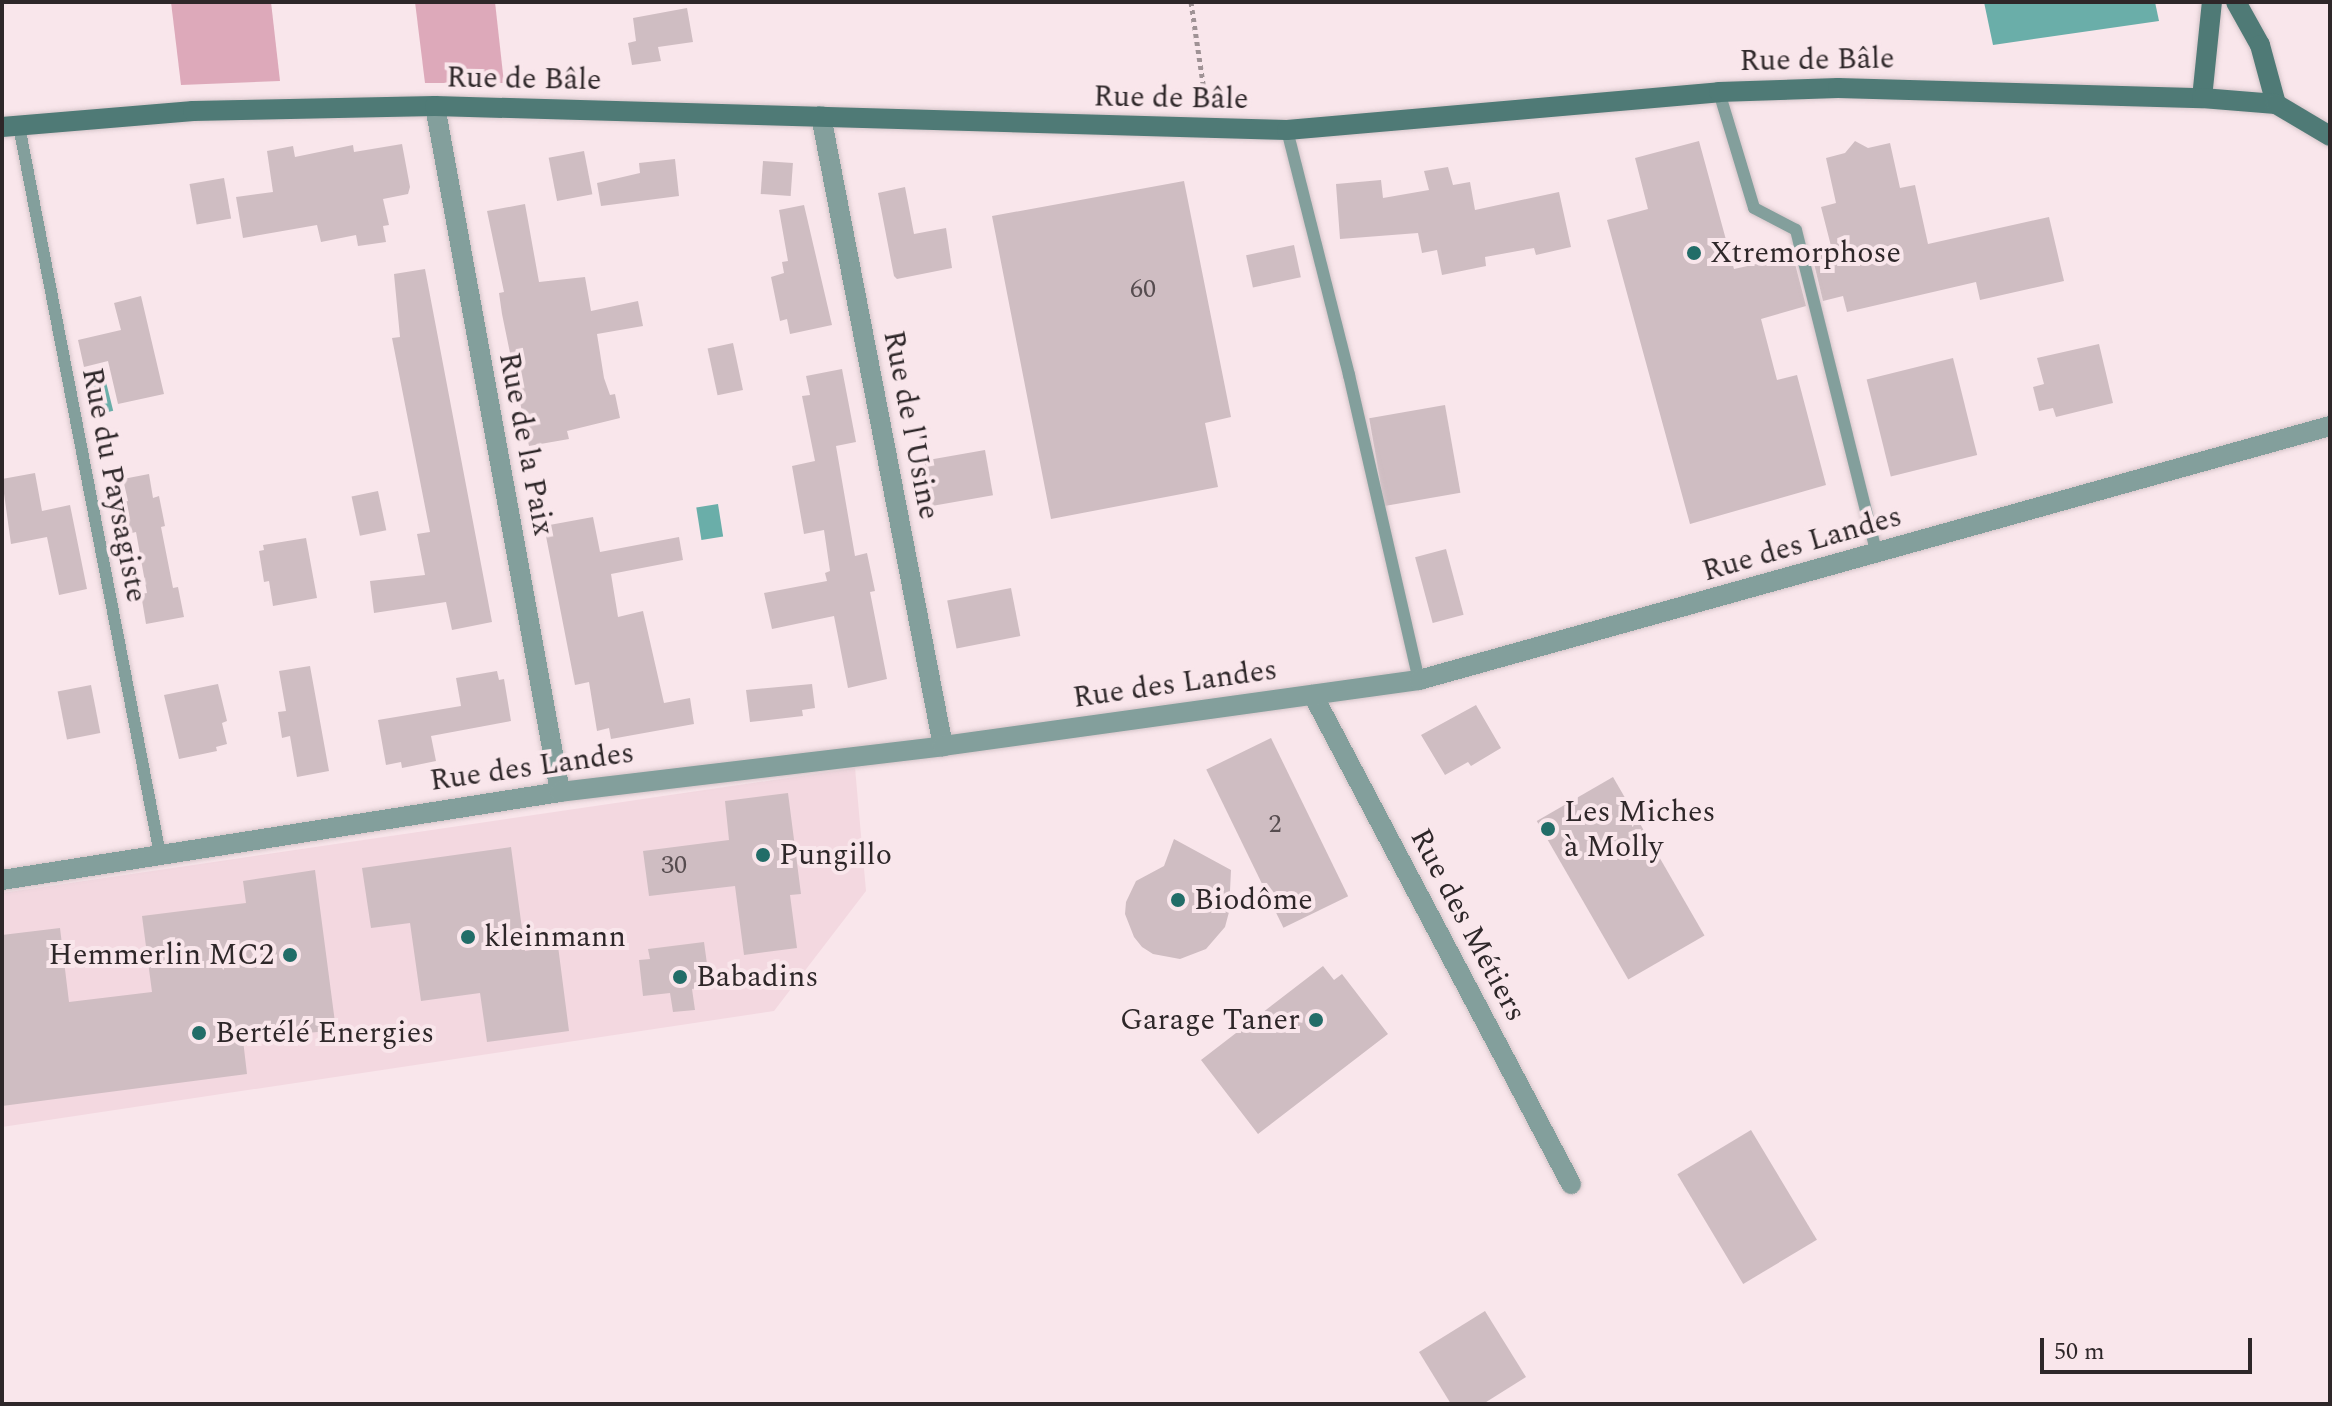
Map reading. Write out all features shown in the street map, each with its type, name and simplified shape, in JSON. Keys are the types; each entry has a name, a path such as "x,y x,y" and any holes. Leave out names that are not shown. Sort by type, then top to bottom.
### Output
{"street":[{"path":"2202,98 2212,2"},
{"path":"2236,2 2260,45 2276,104"},
{"name":"Rue de Bâle","path":"10,126 193,111 435,106 1287,130 1719,92 1922,89 2202,98 2276,104 2330,136"},
{"name":"Rue de la Paix","path":"435,106 560,792"},
{"name":"Rue de l'Usine","path":"821,116 943,746"},
{"name":"Rue des Landes","path":"2,880 560,792 943,746 1419,680 2330,426"},
{"name":"Rue des Métiers","path":"1313,695 1571,1184"}],"lane":[{"path":"1719,92 1754,208 1796,230 1877,554"},
{"name":"Rue du Paysagiste","path":"10,126 160,854"},
{"path":"1287,130 1349,375 1419,680"}],"path":[{"path":"1191,2 1209,129"}],"shaded area":[{"path":"171,2 271,2 280,81 181,85"},
{"path":"415,2 495,2 504,83 425,83"},
{"path":"855,768 866,891 774,1011 2,1127 2,893"}],"water":[{"path":"1984,2 2155,2 2159,21 1993,45"},
{"path":"104,374 113,411 96,415 87,378"},
{"path":"718,504 723,537 701,540 696,507"}],"building":[{"path":"687,8 693,42 658,47 661,61 632,65 628,43 636,41 633,18"},
{"path":"1699,141 1734,269 1793,256 1806,306 1761,319 1777,380 1797,375 1826,485 1690,524 1607,220 1648,209 1635,158"},
{"path":"1855,141 1868,148 1890,143 1900,188 1915,185 1928,244 2049,217 2064,281 1980,300 1976,282 1847,312 1843,296 1823,301 1811,251 1831,246 1821,207 1836,203 1826,158 1845,153"},
{"path":"402,144 410,187 408,194 383,199 389,225 383,226 386,242 358,246 356,235 321,242 317,225 243,238 236,197 273,192 267,151 293,146 295,157 353,145 354,152"},
{"path":"584,151 592,194 557,201 549,158"},
{"path":"675,159 679,196 601,206 597,183 640,173 639,163"},
{"path":"763,161 793,163 791,196 761,194"},
{"path":"1448,167 1453,185 1470,182 1475,210 1559,192 1571,247 1536,255 1534,248 1485,257 1486,266 1442,275 1437,250 1422,253 1418,233 1340,239 1336,184 1381,180 1383,198 1429,190 1424,171"},
{"path":"224,178 231,218 197,224 190,184"},
{"path":"1184,181 1231,417 1205,423 1218,487 1051,519 992,216"},
{"path":"905,187 914,234 946,228 952,268 897,279 894,276 878,193"},
{"path":"525,204 539,282 585,277 591,311 638,301 643,326 597,334 604,378 610,395 615,394 620,418 567,431 569,439 529,446 502,314 499,293 504,292 487,211"},
{"path":"804,205 832,325 790,334 787,319 780,321 771,277 784,273 782,262 788,261 779,210"},
{"path":"1294,245 1301,277 1253,287 1246,255"},
{"path":"425,269 492,622 452,630 446,602 374,613 370,581 425,575 417,534 430,532 392,338 400,337 394,274"},
{"path":"141,296 164,394 118,404 108,361 84,367 78,340 121,330 114,303"},
{"path":"733,343 743,390 718,395 708,348"},
{"path":"2099,344 2113,403 2056,417 2053,408 2039,411 2033,387 2044,384 2037,358"},
{"path":"1953,358 1977,455 1891,477 1867,380"},
{"path":"842,369 856,442 836,446 855,556 867,553 875,591 870,592 887,679 848,688 834,616 772,629 764,593 827,581 825,573 830,571 824,530 804,534 792,466 815,461 802,396 810,395 806,376"},
{"path":"1445,405 1460,493 1385,506 1369,418"},
{"path":"985,450 993,495 929,507 921,461"},
{"path":"35,473 42,511 70,505 87,589 59,595 47,537 11,544 2,479"},
{"path":"149,474 153,498 159,496 165,526 161,527 173,588 178,587 184,617 146,624 141,594 147,593 136,532 128,534 122,502 128,501 123,479"},
{"path":"378,491 386,530 360,536 352,497"},
{"path":"593,517 600,552 679,537 683,560 611,574 618,617 643,611 664,703 690,698 694,724 611,739 609,728 597,731 589,682 575,685 544,526"},
{"path":"306,538 317,598 273,606 269,581 264,582 259,551 264,550 263,545"},
{"path":"1446,549 1464,615 1433,623 1415,557"},
{"path":"1011,588 1020,636 957,649 947,600"},
{"path":"310,666 329,771 297,777 290,736 282,738 278,712 286,711 279,671"},
{"path":"497,671 499,680 504,679 511,721 431,736 436,761 402,768 401,762 386,765 378,720 461,706 456,678"},
{"path":"218,684 227,721 222,723 227,744 216,747 217,751 179,759 164,695"},
{"path":"812,684 815,708 802,710 803,716 750,722 746,690"},
{"path":"91,685 100,733 67,740 58,691"},
{"path":"1476,705 1501,748 1471,766 1468,762 1445,775 1421,735"},
{"path":"1271,738 1348,896 1283,928 1206,770"},
{"path":"1613,777 1704,935 1628,979 1537,821"},
{"name":"Pungillo","path":"788,793 801,894 790,895 797,948 744,955 735,886 649,896 643,851 729,840 725,801"},
{"name":"Biodôme","path":"1174,839 1231,870 1229,912 1225,927 1206,949 1180,959 1153,954 1142,947 1134,937 1125,914 1126,902 1136,881 1164,866"},
{"name":"kleinmann","path":"511,847 525,951 558,946 569,1031 487,1042 480,993 421,1001 410,923 371,928 362,868"},
{"path":"315,870 336,1030 243,1040 247,1074 2,1106 2,935 60,928 69,1002 152,992 142,916 246,903 243,881"},
{"name":"Babadins","path":"704,942 710,986 692,989 695,1010 673,1012 670,993 643,996 639,960 650,959 648,949"},
{"path":"1323,966 1334,980 1342,974 1388,1034 1258,1134 1201,1060"},
{"path":"1751,1130 1817,1240 1743,1284 1677,1174"},
{"path":"1485,1311 1526,1377 1483,1404 1451,1404 1419,1352"}],"place":[{"name":"Xtremorphose","path":"1694,253"},
{"name":"Les Miches à Molly","path":"1548,829"},
{"name":"Pungillo","path":"763,855"},
{"name":"Biodôme","path":"1178,900"},
{"name":"kleinmann","path":"468,937"},
{"name":"Hemmerlin MC2","path":"290,955"},
{"name":"Babadins","path":"680,977"},
{"name":"Garage Taner","path":"1316,1020"},
{"name":"Bertélé Energies","path":"199,1033"}]}
